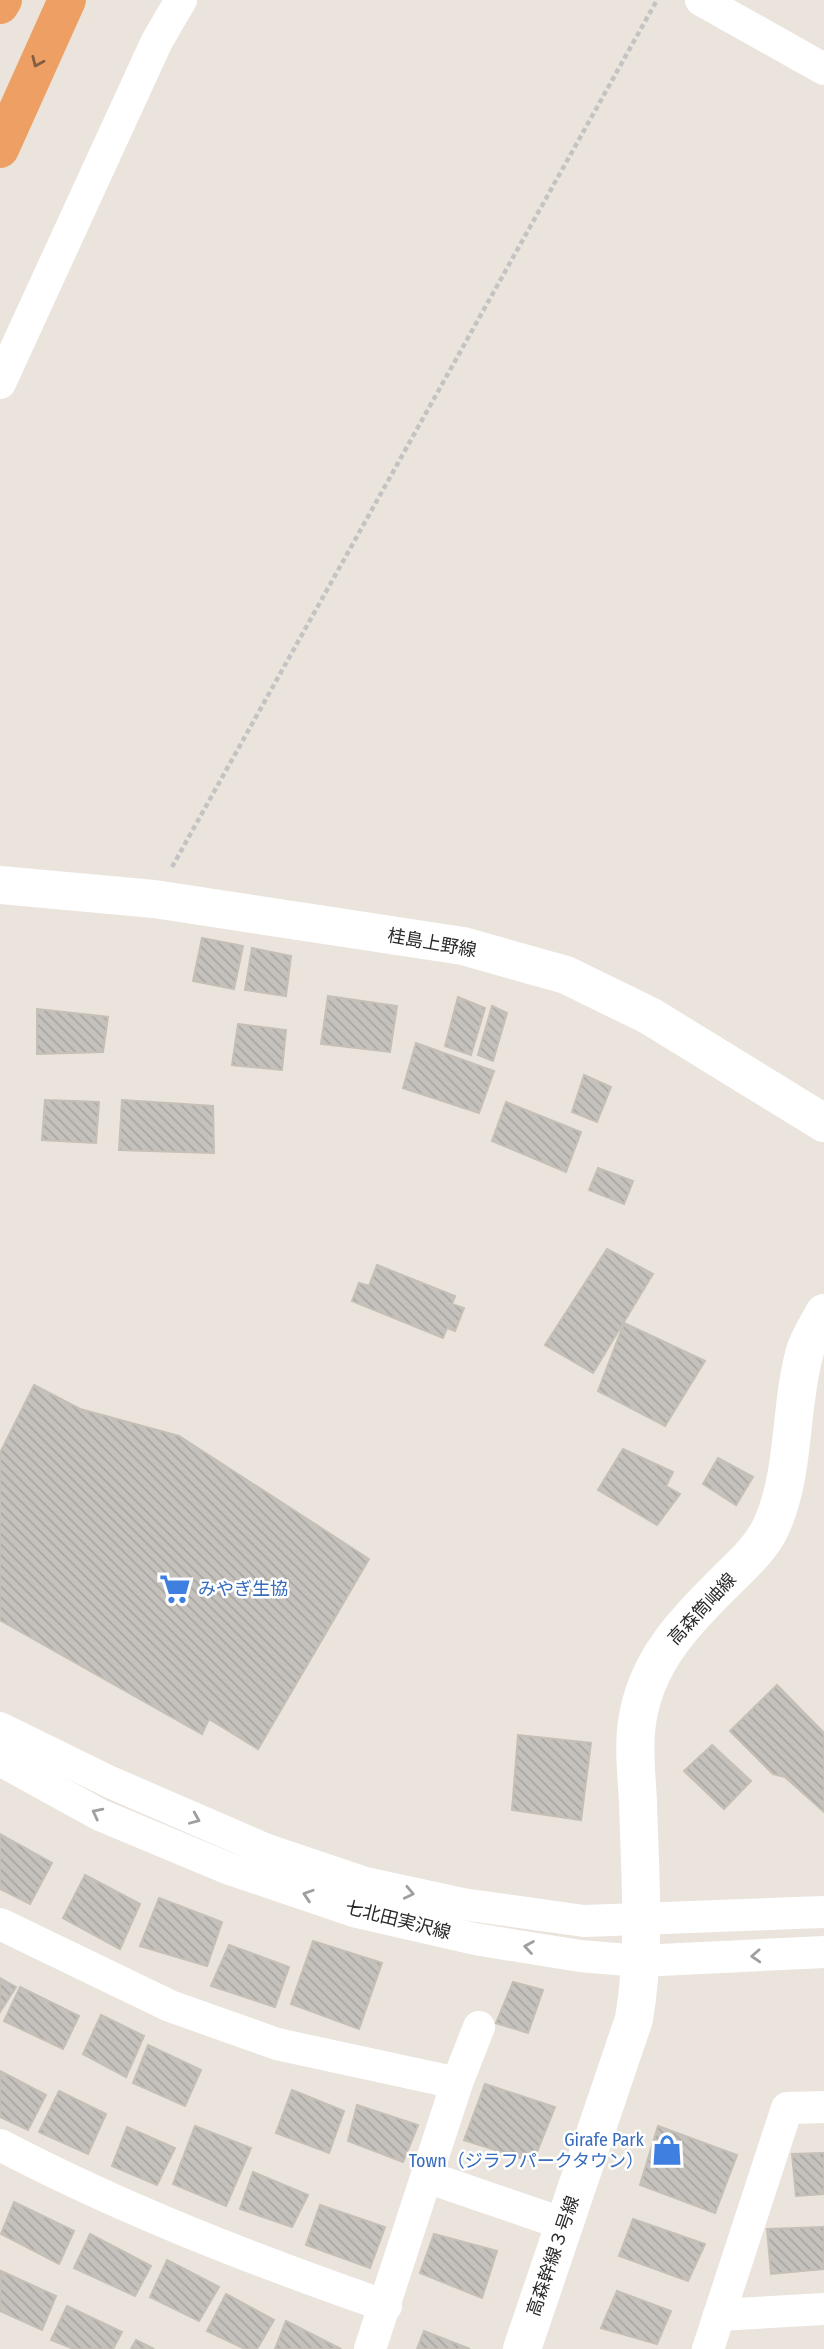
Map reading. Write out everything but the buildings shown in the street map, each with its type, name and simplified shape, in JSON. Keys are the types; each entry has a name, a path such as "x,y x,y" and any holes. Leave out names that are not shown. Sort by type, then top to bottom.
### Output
{"highway":[{"path":"0,5 3,0"},
{"path":"0,149 67,0"}],"street":[{"path":"0,383 151,54 181,0"},
{"path":"701,0 824,69"},
{"name":"桂島上野線","path":"0,885 154,899 463,946 566,975 650,1016 824,1123"},
{"name":"高森筒岫線","path":"640,1919 636,1725 646,1681 667,1645 695,1612 752,1556 771,1528 784,1489 797,1387 806,1348 824,1313"},
{"path":"0,1728 110,1782 267,1850 365,1883 461,1904 584,1921 824,1912"},
{"name":"七北田実沢線","path":"0,1760 100,1815 227,1868 357,1912 475,1938 580,1956 639,1961 824,1952"},
{"name":"高森幹線３号線","path":"522,2349 634,2019 640,1919"},
{"path":"0,1924 170,2006 277,2044 457,2083"},
{"path":"370,2349 457,2083 479,2027"},
{"path":"708,2349 787,2108 824,2107"},
{"path":"0,2145 63,2179 167,2223 283,2270 386,2306"},
{"path":"427,2177 564,2224"},
{"path":"719,2315 824,2309"}],"path":[{"path":"154,899 657,0"}],"place":[{"name":"みやぎ生協","path":"175,1589"},
{"name":"Girafe Park Town（ジラフパークタウン）","path":"667,2150"}]}
